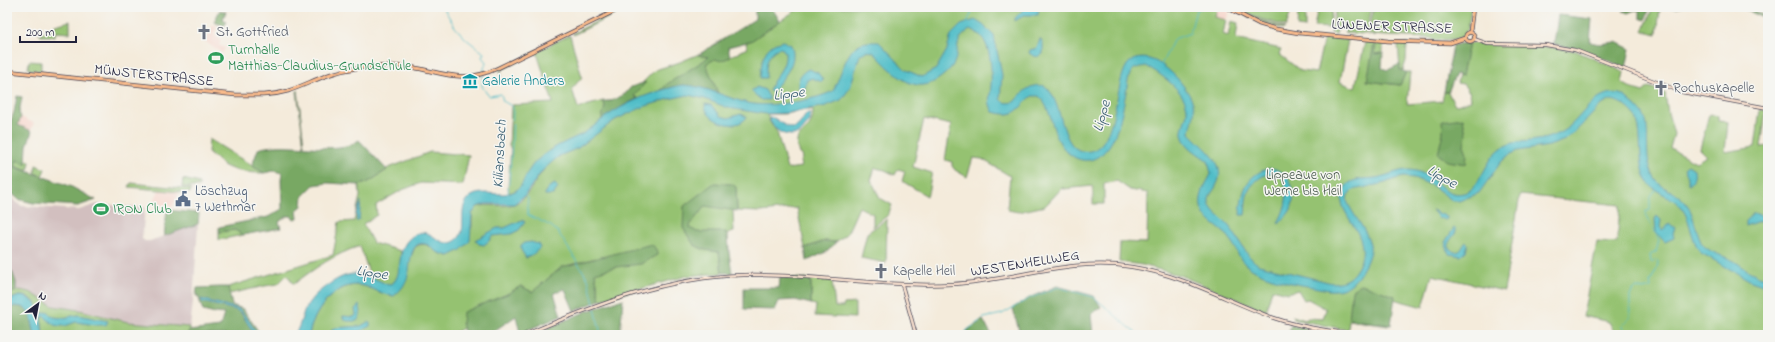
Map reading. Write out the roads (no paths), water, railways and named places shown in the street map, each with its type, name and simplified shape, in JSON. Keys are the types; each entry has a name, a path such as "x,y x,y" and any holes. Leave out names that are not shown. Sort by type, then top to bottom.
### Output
{"main road":[{"name":"MÜNSTERSTRASSE","path":"7,71 236,95 267,95 287,91 338,72 370,67 403,66 463,78 486,74 623,7"},
{"name":"LÜNENER STRASSE","path":"1226,7 1259,24 1299,34 1450,43 1465,38"},
{"path":"1470,32 1473,7"},
{"path":"1470,32 1465,34 1465,38 1469,41 1474,39 1486,43 1546,45 1575,50 1682,92 1768,108"},
{"path":"1470,32 1474,35 1474,39"},
{"name":"WESTENHELLWEG","path":"524,335 610,300 682,281 732,275 775,275 902,285 942,285 976,282 1079,265 1100,264 1130,266 1161,273 1186,281 1237,303 1291,323 1319,330 1364,335"},
{"path":"902,285 916,335"}],"water":[{"path":"1026,7 1039,8 1038,15 1024,15 1015,21 1015,18"},
{"path":"975,20 983,25 994,36 1002,75 1000,99 1008,103 1014,102 1024,91 1031,87 1040,85 1045,86 1051,93 1055,102 1069,141 1075,148 1082,151 1094,150 1103,142 1114,114 1125,70 1130,62 1139,58 1149,59 1168,69 1183,86 1193,103 1194,114 1190,133 1213,156 1217,163 1219,178 1209,198 1210,206 1230,227 1249,256 1259,265 1332,283 1341,282 1353,274 1358,267 1362,255 1358,233 1346,214 1343,205 1342,196 1346,186 1349,183 1355,180 1375,178 1400,171 1411,170 1423,174 1448,191 1461,194 1473,188 1491,159 1500,149 1509,144 1541,139 1560,133 1572,124 1596,99 1611,93 1620,94 1625,97 1644,115 1647,128 1648,158 1652,173 1659,183 1685,201 1703,245 1706,248 1734,261 1752,273 1768,279 1768,287 1751,281 1701,253 1694,241 1683,209 1674,201 1653,188 1647,180 1642,165 1639,127 1635,116 1626,107 1611,100 1600,106 1565,140 1549,146 1518,151 1509,155 1501,162 1479,193 1459,201 1453,201 1433,186 1414,178 1404,177 1353,190 1348,195 1347,201 1366,233 1370,250 1366,263 1360,274 1347,287 1329,290 1285,282 1263,275 1253,270 1242,261 1228,236 1211,222 1203,212 1201,199 1204,188 1211,174 1208,161 1186,143 1182,135 1187,114 1186,104 1183,97 1172,84 1146,66 1133,70 1129,77 1121,118 1113,140 1105,151 1099,156 1093,159 1081,160 1070,154 1060,143 1049,113 1039,96 1032,96 1016,112 1001,114 993,112 989,102 991,73 989,53 981,36 970,30 964,34 959,42 953,65 937,80 927,84 918,85 910,83 894,72 873,52 866,51 860,55 850,88 841,100 826,106 788,113 766,114 728,108 705,99 688,95 643,107 615,120 578,148 559,156 543,170 524,196 514,204 485,204 477,207 472,214 470,241 461,250 449,256 437,252 425,244 416,246 413,250 406,281 394,296 358,285 340,289 326,301 320,309 311,326 309,335 293,335 298,329 304,310 308,303 316,294 328,285 344,276 351,274 365,275 388,285 394,282 399,270 401,254 408,239 421,232 431,235 445,243 455,241 462,232 463,209 469,198 479,193 504,194 515,191 522,184 528,172 537,160 556,147 589,130 604,118 625,105 661,90 684,85 708,90 748,103 767,105 803,101 833,91 850,53 858,45 868,42 879,42 906,70 922,77 936,69 947,50 951,35 961,25"},
{"path":"1040,39 1043,43 1043,54 1034,56 1029,53 1030,50 1037,48"},
{"path":"783,41 791,45 793,58 785,76 772,92 769,91 782,68 785,53 783,49 779,48 771,53 767,65 766,78 760,78 763,59 767,50 771,46"},
{"path":"809,69 818,73 823,80 822,82 812,78 807,80 803,95 800,92 798,80 805,71"},
{"path":"757,87 765,90 769,100 761,100 751,91"},
{"path":"705,104 711,105 721,116 728,118 741,114 747,117 736,124 722,123 710,116 706,110"},
{"path":"806,114 810,114 810,121 799,134 794,135 782,133 776,129 769,118 774,118 788,127 795,128"},
{"path":"1688,165 1694,169 1694,178 1688,185 1688,177 1684,168"},
{"path":"1270,168 1283,173 1291,182 1293,188 1293,202 1291,209 1279,224 1278,223 1285,205 1286,190 1282,178 1278,174 1267,174 1252,185 1247,196 1245,215 1240,215 1242,199 1246,186 1255,175"},
{"path":"555,184 558,188 553,195 545,195 545,192 549,187"},
{"path":"361,201 359,220 357,222 356,214"},
{"path":"1432,210 1447,217 1447,219 1445,220 1438,217"},
{"path":"1754,213 1762,216 1762,220 1745,226 1745,221"},
{"path":"1657,216 1661,220 1660,227 1662,230 1670,224 1675,228 1673,233 1674,238 1665,242 1656,233 1655,219"},
{"path":"522,220 525,222 519,230 511,234 492,236 484,245 479,244 475,240 497,228 504,228"},
{"path":"1454,228 1456,229 1456,232 1449,242 1449,248 1454,252 1457,252 1466,242 1468,244 1466,251 1461,256 1449,254 1445,242"},
{"path":"531,242 538,244 540,248 531,256 526,258 521,250 521,245"},
{"path":"19,296 27,297 33,301 41,314 47,312 54,317 62,318 78,315 108,321 106,325 76,322 65,326 59,326 54,325 44,316 41,318 43,335 35,335 30,313 23,307 14,306 7,312 7,301"},
{"path":"201,299 239,309 258,335 255,335 241,313 236,310 202,302"},
{"path":"359,305 361,313 357,321 347,321 343,318 343,316 354,317 356,315 355,309"},
{"path":"368,322 370,323 370,326 361,331 336,335 331,331 334,328 361,326"}],"waterway":[{"name":"Kiliansbach","path":"443,7 455,27 466,39 484,53 482,57 486,62 483,72"},
{"path":"967,23 974,7"},
{"path":"1161,65 1174,39 1190,33 1196,10 1205,7"},
{"path":"1291,7 1300,10 1311,7"},
{"name":"Kiliansbach","path":"483,75 482,86 487,94 490,96 501,94 503,101 513,107 508,194"},
{"path":"1633,335 1625,330 1622,325 1630,318 1630,296 1633,290 1637,288 1643,290 1651,288 1650,282 1657,269 1658,262 1657,260 1651,262 1650,255 1656,252 1659,240 1645,212 1650,210 1650,198 1655,190"},
{"path":"525,195 528,198 528,215 551,226 558,232 588,279 594,304"},
{"path":"964,335 967,330 984,318 1002,314 1030,298 1058,287 1094,297 1138,335"},
{"path":"595,308 601,335"}],"place":[{"name":"St. Gottfried","path":"204,32"},
{"name":"Turnhalle Matthias-Claudius-Grundschule","path":"216,58"},
{"name":"Galerie Anders","path":"470,81"},
{"name":"Rochuskapelle","path":"1661,88"},
{"name":"Löschzug 7 Wethmar","path":"183,199"},
{"name":"IRON Club","path":"101,209"},
{"name":"Kapelle Heil","path":"881,271"}],"water label":[{"name":"Lippe","path":"789,94"},
{"name":"Lippe","path":"1102,116"},
{"name":"Lippe","path":"1442,177"},
{"name":"Lippe","path":"372,273"}],"park label":[{"name":"Lippeaue von Werne bis Heil","path":"1303,184"}]}
